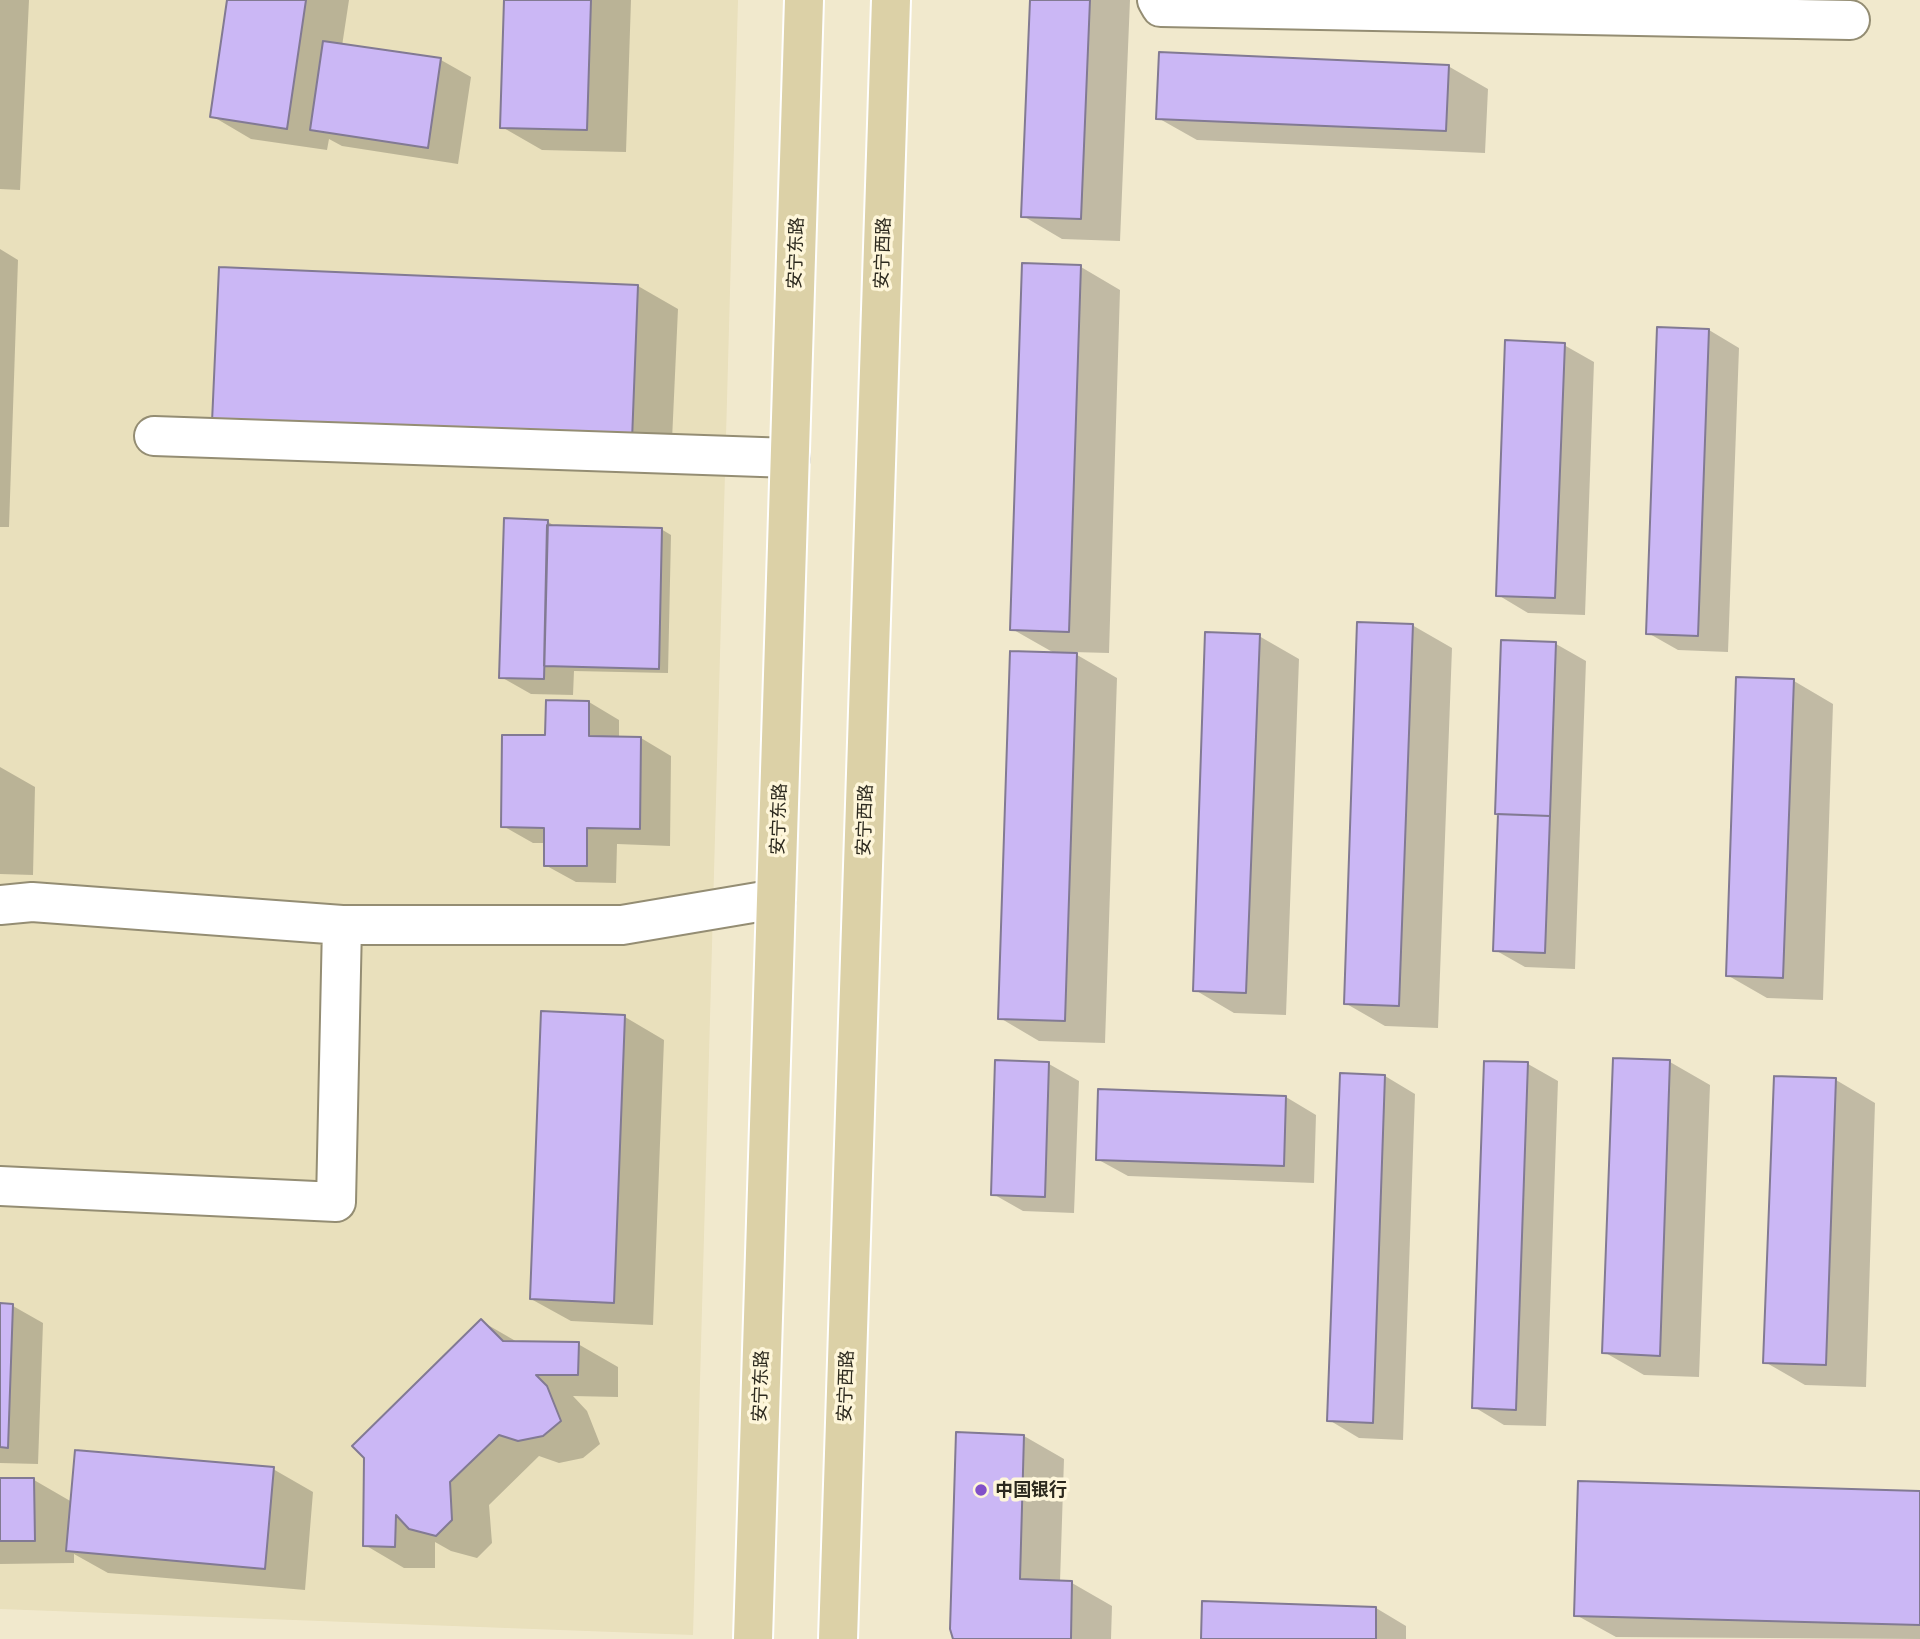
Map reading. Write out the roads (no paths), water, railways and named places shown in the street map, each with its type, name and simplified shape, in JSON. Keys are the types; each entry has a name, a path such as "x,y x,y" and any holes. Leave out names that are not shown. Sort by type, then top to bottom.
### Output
{"main road":[{"name":"安宁东路","path":"753,1639 804,0"},
{"name":"安宁西路","path":"838,1639 891,0"}],"street":[{"path":"1157,0 1161,7 1850,20"},
{"path":"154,436 790,458"},
{"path":"0,905 32,902 342,925 622,925 776,899"},
{"path":"0,1186 336,1202 342,925"}],"place":[{"name":"中国银行","path":"981,1490"}]}
